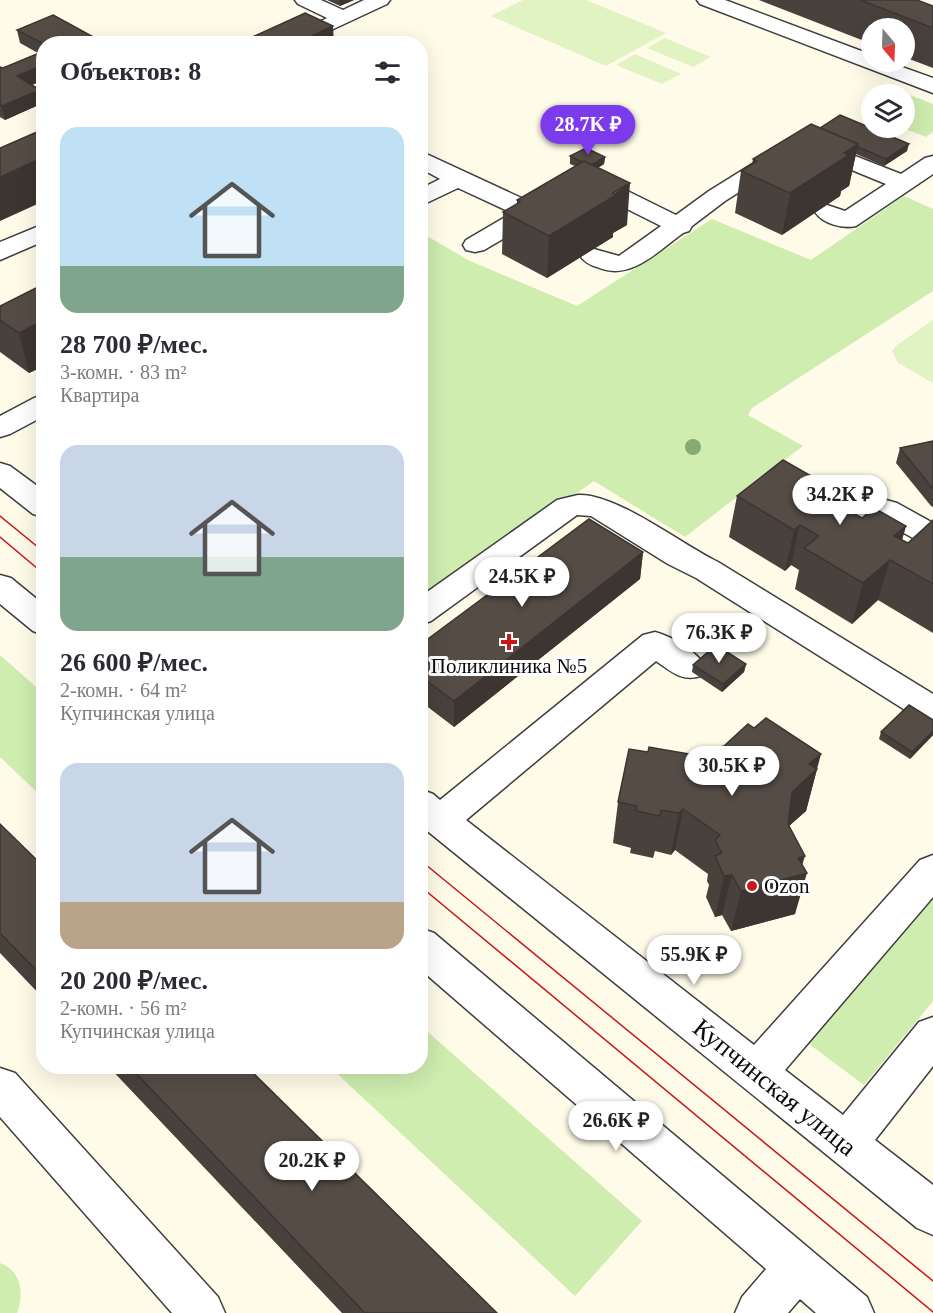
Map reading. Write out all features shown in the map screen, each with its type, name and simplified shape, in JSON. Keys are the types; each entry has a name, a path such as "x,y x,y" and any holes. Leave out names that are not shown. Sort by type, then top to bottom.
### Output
{"street":[{"path":"305,0 342,17"},
{"path":"300,36 314,32 380,0"},
{"path":"707,0 933,86"},
{"path":"314,32 329,36"},
{"path":"594,257 612,265 626,263 730,188 794,147 809,145 903,183"},
{"path":"428,162 531,212"},
{"path":"827,212 847,222 933,163"},
{"path":"428,194 457,178"},
{"path":"708,178 730,188"},
{"path":"475,245 588,180 680,226"},
{"path":"0,252 36,235"},
{"path":"0,428 36,408"},
{"path":"0,473 36,501"},
{"path":"428,607 568,507 579,504 592,505 605,510 679,556 714,574 933,711"},
{"path":"886,510 933,536"},
{"path":"0,586 36,616"},
{"path":"430,812 531,748 655,644 689,667"},
{"name":"Купчинская улица","path":"430,812 933,1213"},
{"path":"757,1072 933,871"},
{"path":"428,952 851,1313"},
{"path":"846,1144 933,1035"},
{"path":"0,1087 202,1313"},
{"path":"758,1313 797,1267"}],"green space":[{"path":"523,0 586,0 666,33 606,66 491,16"},
{"path":"665,38 711,57 693,67 647,48"},
{"path":"635,54 681,74 662,84 616,65"},
{"path":"915,97 933,104 933,132 926,137 915,133"},
{"path":"904,196 933,209 933,291 752,408 748,415 803,446 685,537 594,481 428,597 428,237 470,261 577,306 712,219 811,260"},
{"path":"933,320 933,383 898,363 892,351"},
{"path":"0,655 36,687 36,791 0,757"},
{"path":"933,888 933,1001 864,1085 805,1041"},
{"path":"428,1032 642,1221 575,1296 337,1074 428,1074"},
{"path":"0,1263 17,1277 20,1298 17,1313 0,1313"}],"building":[{"path":"860,0 917,0 933,6 933,28 915,21 915,18 907,18"},
{"path":"305,13 333,26 312,36 255,36"},
{"path":"53,15 91,36 36,36 36,40 17,30"},
{"path":"36,54 36,68 17,76 36,88 36,92 0,105 0,67 3,68"},
{"path":"840,115 861,124 861,138 895,138 909,144 886,159 820,128"},
{"path":"811,124 858,144 844,153 849,155 790,193 741,171 757,161 753,159"},
{"path":"36,132 36,161 0,177 0,148"},
{"path":"586,148 605,157 591,165 570,156"},
{"path":"584,161 630,183 613,193 616,195 549,236 503,212 520,202 517,200"},
{"path":"36,288 36,324 19,333 0,320 0,306"},
{"path":"933,441 933,489 900,448"},
{"path":"783,460 839,492 830,500 862,518 874,508 906,526 894,536 908,543 933,520 933,584 890,560 863,583 804,548 819,536 800,525 794,530 737,496"},
{"name":"Поликлиника №5","path":"589,519 643,552 454,701 428,682 428,639"},
{"path":"716,645 746,664 723,684 693,665"},
{"path":"909,705 933,720 933,731 912,752 881,732"},
{"path":"766,718 821,754 809,764 817,769 792,792 788,824 805,856 798,858 807,873 741,891 732,875 724,876 715,856 722,853 715,840 720,835 683,809 679,813 661,810 660,816 636,811 637,806 618,802 629,749 648,752 649,747 689,754 724,746 748,724 754,728"},
{"path":"0,824 36,859 36,970 0,933"},
{"path":"137,1074 254,1074 497,1313 365,1313"}],"tram line":[{"path":"0,516 36,545"},
{"path":"0,537 36,567"},
{"path":"428,867 933,1281"},
{"path":"428,893 933,1312"}],"place":[{"name":"Поликлиника №5","path":"509,642"},
{"name":"Ozon","path":"752,886"}]}
